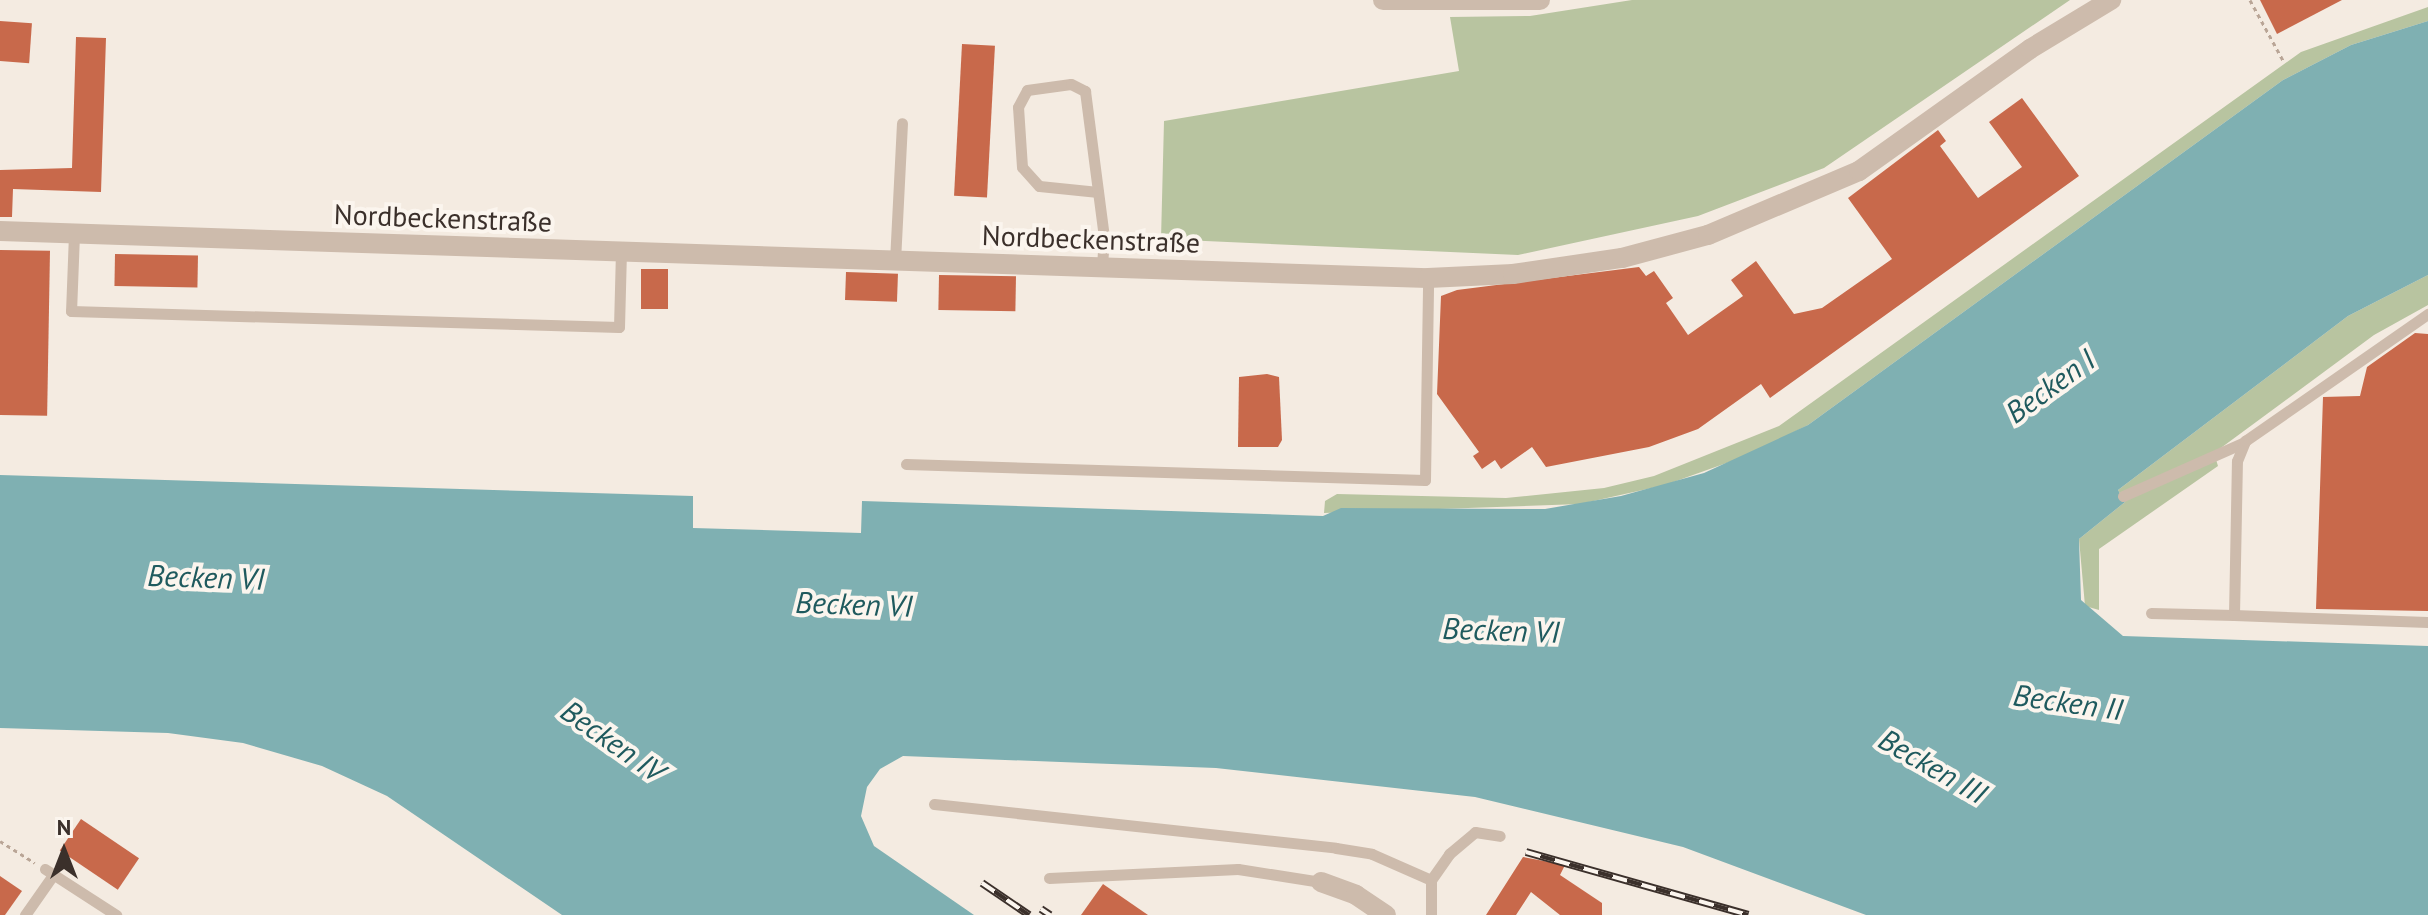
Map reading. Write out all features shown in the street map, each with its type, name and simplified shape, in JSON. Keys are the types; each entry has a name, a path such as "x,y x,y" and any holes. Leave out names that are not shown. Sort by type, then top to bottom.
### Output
{"street":[{"path":"1383,0 1540,0"},
{"name":"Nordbeckenstraße","path":"0,231 74,241 620,258 895,261 1428,278 1513,274 1622,258 1708,235 1859,171 2030,49 2111,0"},
{"path":"1321,882 1356,895 1386,915"}],"lane":[{"path":"1098,192 1039,186 1022,167 1018,107 1027,90 1071,84 1085,91 1098,192 1102,267"},
{"path":"895,261 902,123"},
{"path":"74,241 71,311 619,327 620,258"},
{"path":"906,464 1425,480 1428,278"},
{"path":"2123,496 2245,441 2428,314"},
{"path":"2234,615 2237,461 2245,441"},
{"path":"2151,613 2428,622"},
{"path":"934,804 1336,848 1372,854 1431,880"},
{"path":"1431,915 1431,880 1463,838 1500,836"},
{"path":"1049,878 1238,869 1321,882"},
{"path":"25,915 49,872 116,915"}],"path":[{"path":"2250,0 2284,62"},
{"path":"0,841 49,872"}],"green space":[{"path":"1632,0 2070,0 1824,168 1698,216 1518,255 1161,239 1164,121 1459,71 1450,17 1530,16"},
{"path":"2428,7 2428,21 2351,45 2283,80 1808,425 1749,455 1665,485 1580,504 1324,513 1325,501 1337,494 1506,498 1604,488 1654,476 1779,426 2301,52"},
{"path":"2428,275 2428,305 2374,335 2214,453 2218,466 2099,549 2099,610 2085,606 2079,539 2125,502 2118,490 2348,316"}],"water":[{"path":"2428,21 2428,275 2348,316 2118,490 2125,502 2079,539 2081,600 2123,636 2428,646 2428,915 1866,915 1683,847 1475,797 1216,768 903,756 880,769 867,787 861,816 874,846 974,915 562,915 387,796 322,766 243,743 168,733 0,728 0,475 693,496 693,528 861,533 862,501 1323,516 1341,508 1545,509 1621,496 1704,473 1808,425 2283,80 2351,45"}],"building":[{"path":"2260,0 2342,0 2277,34"},
{"path":"0,21 32,23 29,63 0,61"},
{"path":"76,37 106,38 101,192 13,189 12,217 0,217 0,170 72,168"},
{"path":"962,44 995,46 987,198 954,196"},
{"path":"2022,98 2079,176 1770,398 1761,384 1698,429 1649,447 1546,467 1532,447 1501,469 1495,460 1482,469 1473,456 1479,452 1437,394 1441,296 1457,290 1639,267 1646,276 1654,271 1673,298 1666,303 1688,335 1743,296 1731,280 1756,261 1794,314 1822,308 1892,259 1848,198 1938,130 1946,141 1940,146 1978,198 2022,167 1989,122"},
{"path":"0,250 50,251 47,416 0,415"},
{"path":"115,254 198,255 197,287 114,286"},
{"path":"641,269 668,269 668,309 641,309"},
{"path":"846,272 898,274 897,302 845,300"},
{"path":"939,275 1016,276 1015,311 938,310"},
{"path":"2415,333 2428,334 2428,611 2316,609 2323,397 2360,396 2367,367"},
{"path":"1267,374 1279,377 1282,440 1278,447 1238,447 1239,377"},
{"path":"81,819 139,858 118,890 60,851"},
{"path":"1523,857 1565,865 1560,875 1602,903 1602,915 1560,915 1531,892 1516,915 1486,915"},
{"path":"0,876 22,891 5,915 0,915"},
{"path":"1103,884 1148,915 1081,915"}],"railway":[{"path":"1526,852 1748,915"},
{"path":"982,883 1029,915"},
{"path":"1041,909 1050,915"}],"water label":[{"name":"Becken I","path":"2050,386"},
{"name":"Becken VI","path":"206,577"},
{"name":"Becken VI","path":"854,604"},
{"name":"Becken VI","path":"1501,630"},
{"name":"Becken II","path":"2068,702"},
{"name":"Becken IV","path":"613,741"},
{"name":"Becken III","path":"1933,766"}]}
